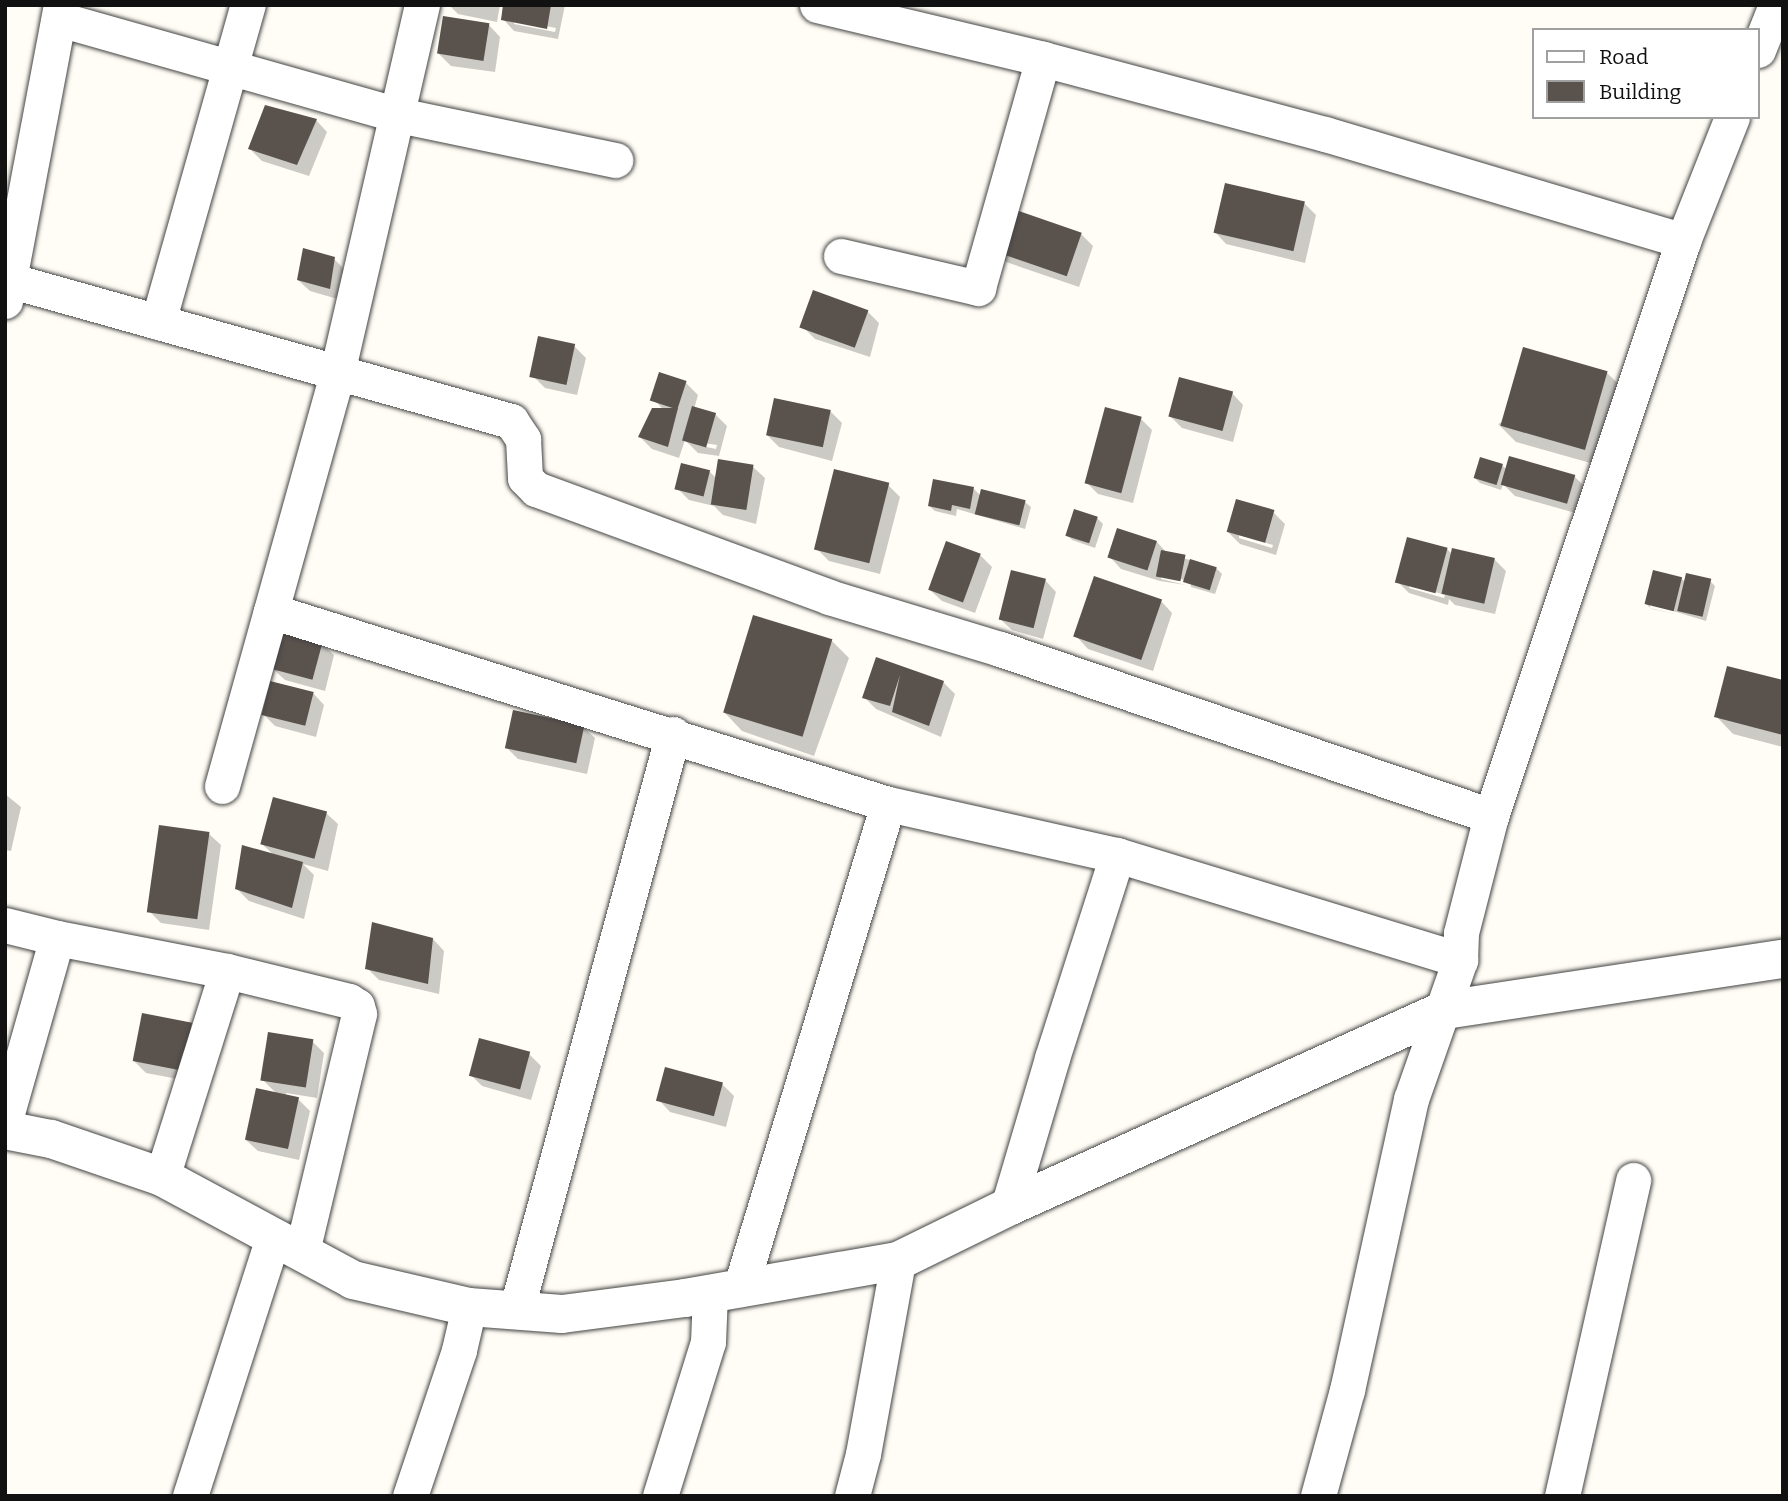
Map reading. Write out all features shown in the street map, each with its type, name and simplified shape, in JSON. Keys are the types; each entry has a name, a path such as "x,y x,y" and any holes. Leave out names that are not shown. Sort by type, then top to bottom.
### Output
{"street":[{"path":"158,322 248,5"},
{"path":"222,786 337,373 422,5"},
{"path":"817,5 1043,59 1325,134 1683,241"},
{"path":"1760,45 1776,5"},
{"path":"615,160 398,115 230,68 60,12 19,152 7,287 158,322 511,421 523,439 525,478 536,489 829,597 1000,649 1490,816"},
{"path":"841,256 978,288 1043,59"},
{"path":"1318,1496 1347,1390 1411,1099 1460,960 1461,933 1490,816 1683,241 1731,119"},
{"path":"271,611 673,734 888,804 1116,855 1460,960"},
{"path":"516,1311 673,734"},
{"path":"660,1496 674,1461 708,1342 888,804"},
{"path":"1008,1207 1116,855"},
{"path":"5,925 57,938 227,971 349,1001 358,1010 288,1245 190,1496"},
{"path":"5,1120 57,938"},
{"path":"5,1130 51,1139 162,1177 353,1280 469,1307 562,1314 725,1291 898,1261 1008,1207 1444,1010 1783,959"},
{"path":"162,1177 227,971"},
{"path":"1562,1496 1633,1180"},
{"path":"852,1496 863,1454 898,1261"},
{"path":"410,1496 459,1350 469,1307"}],"building":[{"path":"503,5 551,5 547,29 501,20"},
{"path":"443,16 489,23 483,61 437,54"},
{"path":"265,105 317,119 297,165 248,149"},
{"path":"1225,183 1305,201 1293,251 1214,233"},
{"path":"1007,207 1082,233 1067,276 992,250"},
{"path":"303,248 335,257 330,289 297,280"},
{"path":"813,290 868,310 855,348 799,328"},
{"path":"538,336 575,344 566,385 529,377"},
{"path":"1523,347 1608,371 1585,450 1500,426"},
{"path":"659,372 687,381 677,409 650,401"},
{"path":"1179,377 1233,391 1222,431 1168,417"},
{"path":"774,398 831,410 823,447 766,435"},
{"path":"692,406 716,413 706,447 682,441"},
{"path":"1105,407 1142,417 1121,493 1085,483"},
{"path":"652,408 678,408 668,447 638,437"},
{"path":"1509,456 1575,475 1567,504 1501,485"},
{"path":"1480,457 1503,464 1497,485 1474,478"},
{"path":"718,459 754,465 746,510 711,504"},
{"path":"681,463 710,470 704,496 674,489"},
{"path":"834,469 889,483 869,563 814,550"},
{"path":"933,479 974,487 970,509 952,505 951,511 928,506"},
{"path":"981,489 1026,500 1019,525 975,514"},
{"path":"1236,499 1274,510 1265,543 1227,532"},
{"path":"1074,509 1098,517 1089,543 1065,536"},
{"path":"1117,528 1157,541 1147,570 1107,557"},
{"path":"1407,537 1448,548 1435,593 1395,582"},
{"path":"946,541 981,554 963,603 928,590"},
{"path":"1452,548 1495,558 1484,604 1441,594"},
{"path":"1161,550 1186,555 1180,581 1156,577"},
{"path":"1190,559 1217,567 1210,590 1183,582"},
{"path":"1011,570 1046,579 1034,628 999,619"},
{"path":"1653,570 1682,577 1674,611 1645,604"},
{"path":"1686,573 1711,579 1703,617 1677,611"},
{"path":"1094,576 1162,599 1141,660 1073,637"},
{"path":"753,615 832,639 803,737 723,713"},
{"path":"281,631 323,642 312,680 271,669"},
{"path":"876,657 944,681 929,726 892,712 900,675 890,706 862,698"},
{"path":"1727,666 1783,680 1783,735 1714,717"},
{"path":"270,681 314,692 305,726 262,715"},
{"path":"513,710 584,725 576,763 505,748"},
{"path":"273,797 327,811 314,859 260,844"},
{"path":"159,825 210,832 197,919 147,912"},
{"path":"242,845 303,862 292,908 235,889"},
{"path":"372,922 433,938 428,984 365,969"},
{"path":"142,1013 192,1023 183,1071 133,1061"},
{"path":"268,1032 313,1039 306,1088 260,1080"},
{"path":"479,1038 530,1052 520,1089 469,1076"},
{"path":"665,1067 723,1083 714,1116 656,1101"},
{"path":"256,1088 299,1097 288,1149 245,1140"}]}
